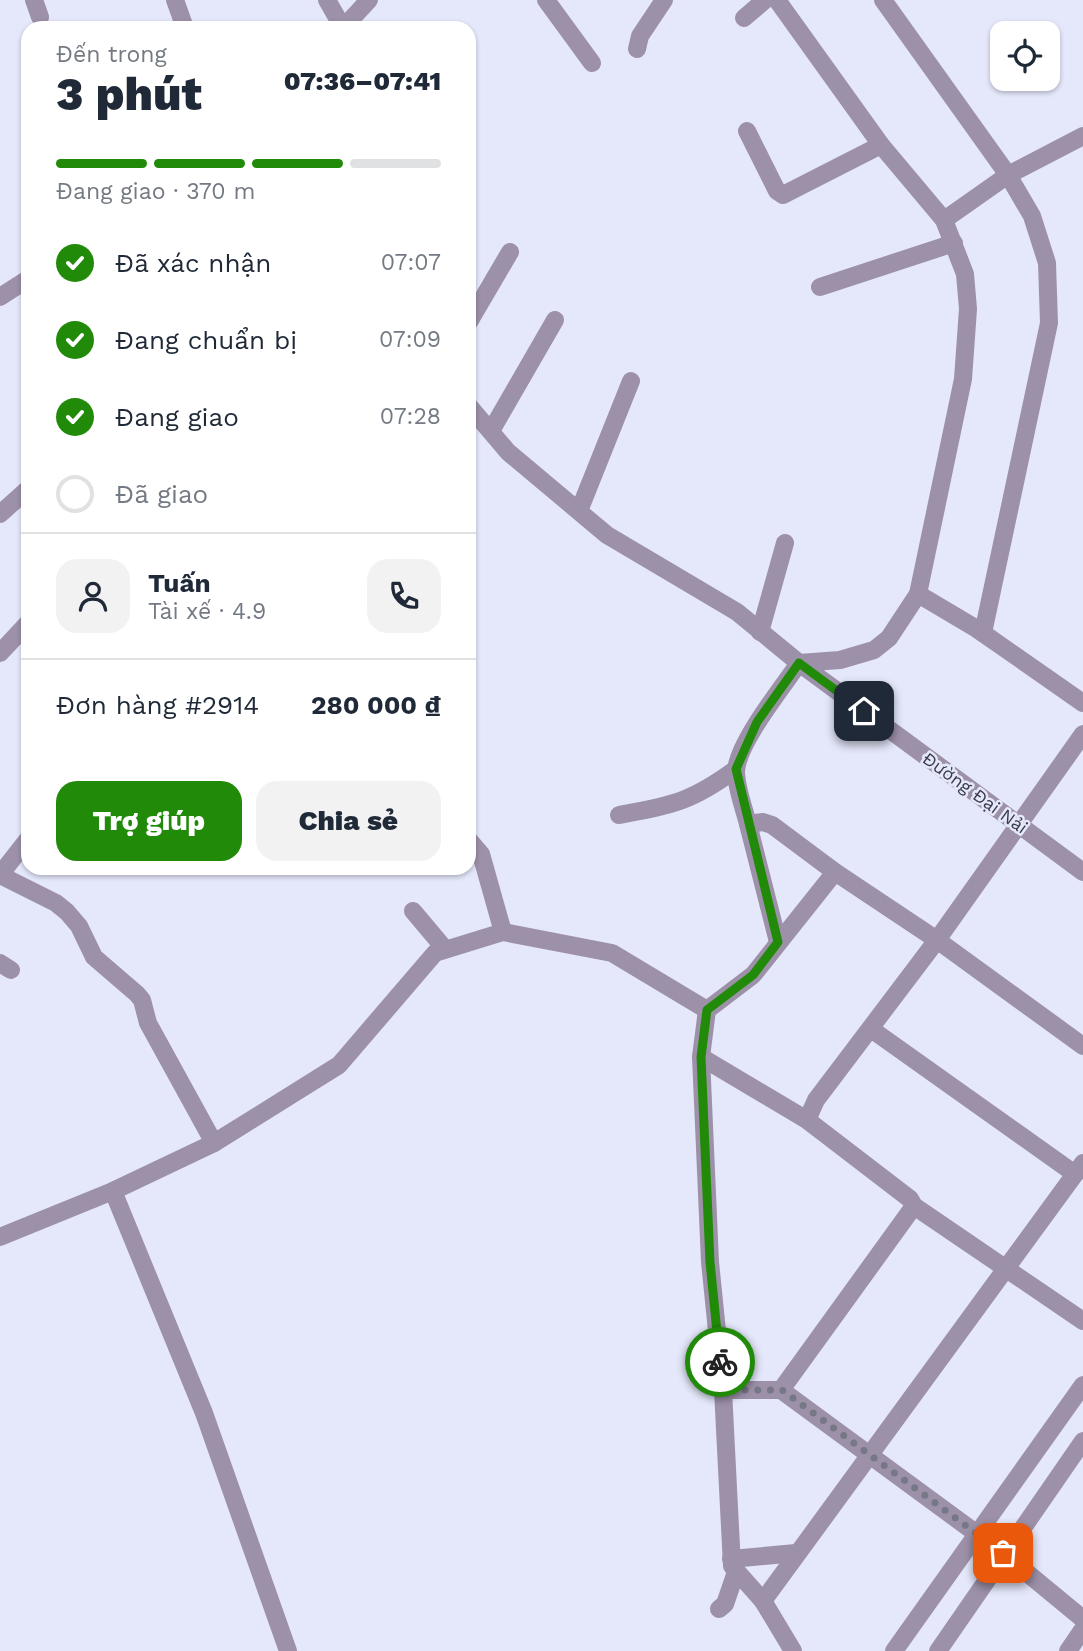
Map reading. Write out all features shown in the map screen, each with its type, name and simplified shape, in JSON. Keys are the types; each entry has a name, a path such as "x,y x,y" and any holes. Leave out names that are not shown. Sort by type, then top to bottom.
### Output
{"street":[{"path":"34,0 40,17"},
{"path":"175,0 182,21"},
{"path":"327,0 339,21"},
{"path":"350,21 369,0"},
{"path":"546,0 592,63"},
{"path":"637,49 640,36 664,0"},
{"path":"744,18 765,0"},
{"path":"619,815 688,800 736,769 757,722 799,663 840,660 874,650 889,638 918,594 963,379 968,309 965,274 944,220 881,145 777,0"},
{"path":"883,0 1008,175 1032,216 1047,263 1049,323 983,633"},
{"path":"747,131 777,191 783,195 881,145"},
{"path":"944,220 1008,175 1082,136"},
{"path":"820,287 954,243"},
{"path":"476,310 510,252"},
{"path":"0,297 21,284"},
{"path":"491,431 555,320"},
{"path":"579,511 631,381"},
{"name":"Đường Đại Nải","path":"476,414 508,452 607,535 737,612 799,663 1083,872"},
{"path":"0,514 21,495"},
{"path":"760,632 785,543"},
{"path":"918,594 983,633 1083,703"},
{"path":"0,653 21,630"},
{"path":"807,1120 816,1100 937,940 1083,734"},
{"path":"736,769 778,942"},
{"path":"748,824 767,822 835,873 937,940 1083,1046"},
{"path":"21,848 0,875 56,903 67,912 79,926 93,957 142,1000 148,1023 214,1143"},
{"path":"476,848 481,854 503,932"},
{"path":"719,1609 725,1604 733,1566 723,1390 710,1262 701,1057 707,1010 753,975 835,873"},
{"path":"413,911 444,949"},
{"path":"0,1237 113,1191 214,1143 339,1065 426,961 444,949 503,932 612,953 707,1010"},
{"path":"763,1601 1079,1169 871,1029"},
{"path":"701,1057 807,1120 910,1199 914,1206 1083,1321"},
{"path":"113,1191 204,1413 288,1651"},
{"path":"782,1390 914,1206"},
{"path":"0,1219 17,1229"},
{"path":"894,1651 1083,1385"},
{"path":"723,1390 782,1390 1003,1553 1083,1619"},
{"path":"938,1651 1003,1553 1083,1441"},
{"path":"733,1566 796,1553"},
{"path":"733,1566 763,1601 793,1651"},
{"path":"1068,1651 1083,1629"}],"way so far":[{"path":"720,1362 723,1390 782,1390 1003,1553"}],"route":[{"path":"720,1362 710,1262 701,1057 707,1010 753,975 778,942 736,769 757,722 799,663 864,711"}]}
